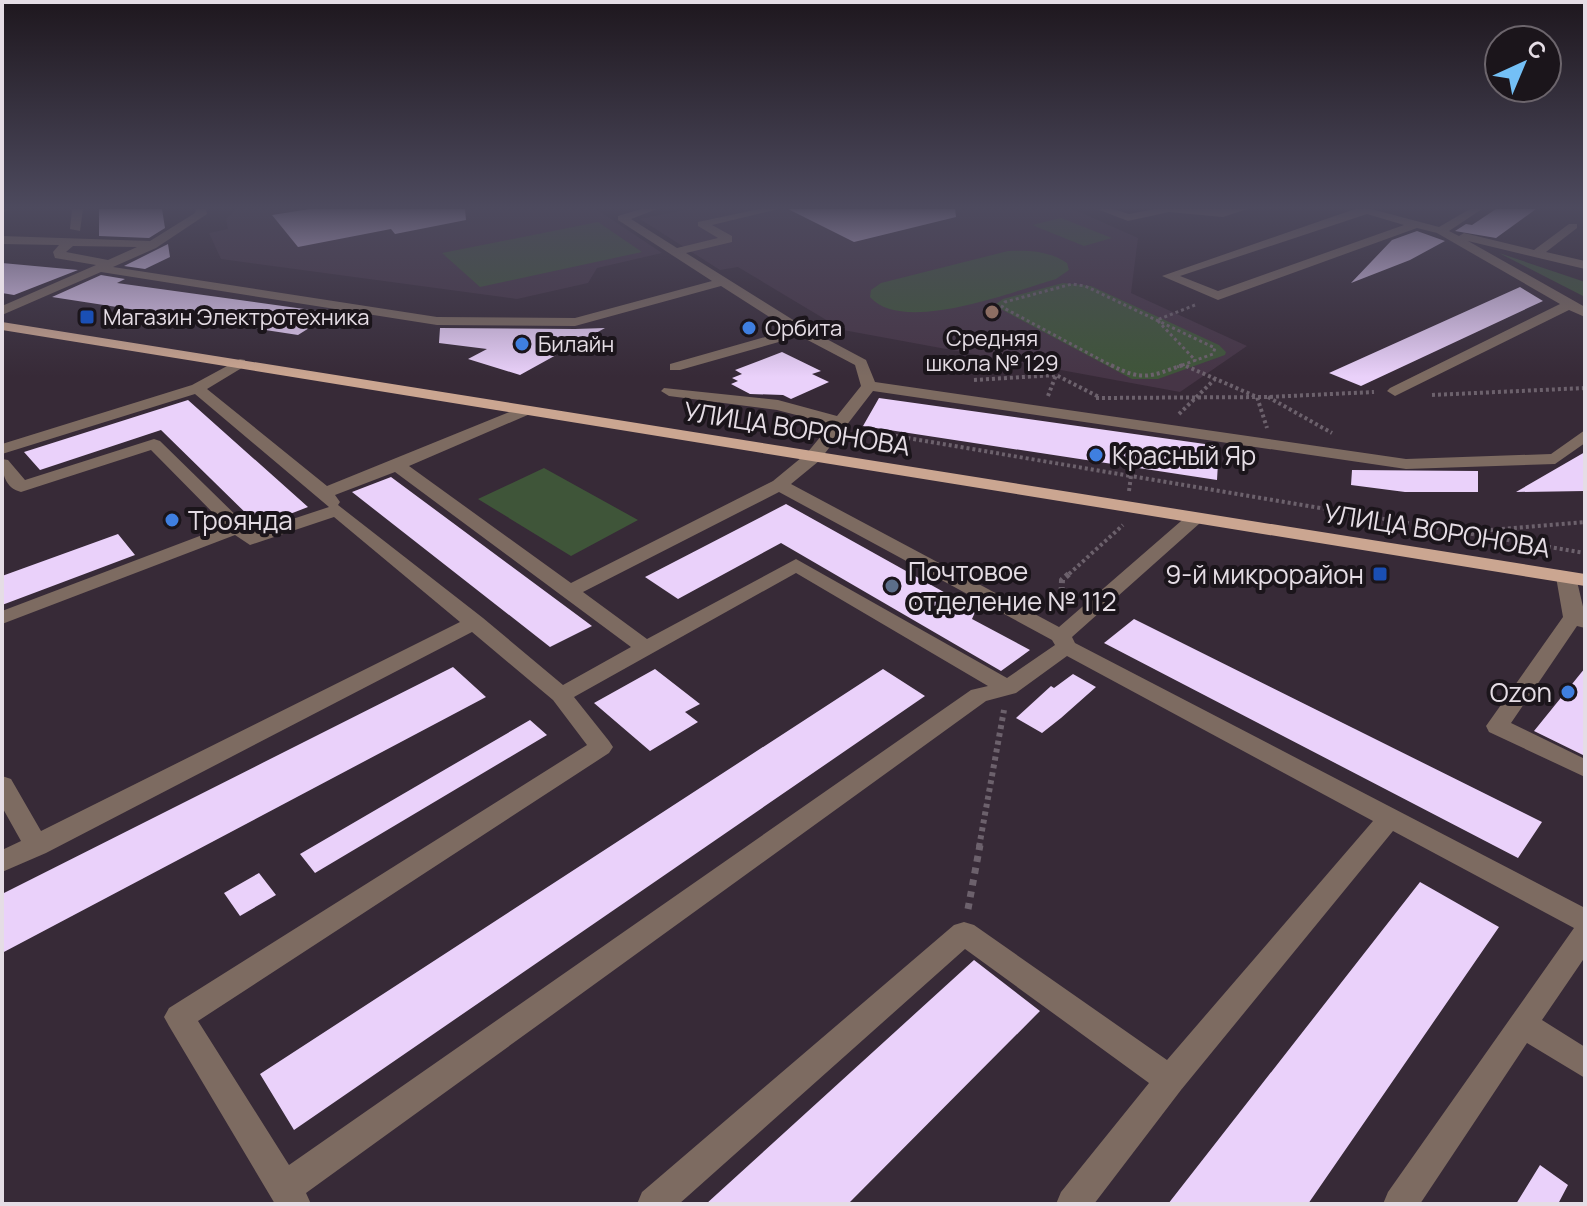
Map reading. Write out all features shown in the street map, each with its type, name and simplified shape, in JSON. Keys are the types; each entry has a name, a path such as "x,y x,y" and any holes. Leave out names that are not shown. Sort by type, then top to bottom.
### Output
{"main road":[{"name":"УЛИЦА ВОРОНОВА","path":"2,326 1576,579"}],"lane":[{"path":"101,265 437,321 575,322 722,282"},
{"path":"696,265 801,331 861,363 869,386"},
{"path":"1200,265 1168,276 1218,296 1303,265"},
{"path":"1502,265 1585,313"},
{"path":"2,311 104,266"},
{"path":"2,299 23,302"},
{"path":"1395,391 1570,304"},
{"path":"675,367 801,331"},
{"path":"2,449 197,388 240,363"},
{"path":"571,591 779,485 813,457 869,386"},
{"path":"869,386 1406,464 1555,459 1585,435"},
{"path":"197,388 561,695 601,747 179,1017 290,1196 979,695 1008,688 1064,642 1194,519"},
{"path":"669,391 778,405 840,424"},
{"path":"2,464 12,490 154,444 250,539 331,502 397,465 524,411"},
{"path":"397,465 646,648"},
{"path":"779,485 1064,642 1585,921"},
{"path":"2,618 237,528"},
{"path":"561,695 796,565 1008,688"},
{"path":"1576,579 1579,619 1497,726 1585,769"},
{"path":"2,862 476,622"},
{"path":"2,785 37,846"},
{"path":"1073,1204 1170,1080 1390,818"},
{"path":"654,1204 964,933 1170,1080"},
{"path":"1400,1204 1585,934"},
{"path":"1525,1025 1585,1064"}],"path":[{"path":"1072,284 1085,286 1215,348 1213,354 1196,361 1146,378 1130,375 1002,307 1005,302 1072,284"},
{"path":"1157,320 1218,296"},
{"path":"1157,320 1196,361"},
{"path":"1184,365 1257,397 1272,444"},
{"path":"1164,428 1215,379"},
{"path":"1183,398 1395,391 1442,396 1585,388"},
{"path":"1268,397 1337,436"},
{"path":"840,424 1585,553"},
{"path":"1129,492 1131,476"},
{"path":"1469,532 1585,522"},
{"path":"1064,642 1062,580 1124,524"},
{"path":"964,933 1008,688"}],"shaded area":[{"path":"267,265 609,265 597,268 588,283 517,299"},
{"path":"713,265 1135,265 1131,293 1247,346 1180,392 843,330 738,267 720,270"}],"green space":[{"path":"456,265 581,265 480,287"},
{"path":"951,265 1068,265 1069,270 1056,279 1014,292 960,307 932,311 907,312 886,308 870,297 871,290 881,283"},
{"path":"1523,265 1535,265 1585,282 1585,297"},
{"path":"1063,283 1091,286 1219,345 1226,352 1225,355 1158,379 1132,379 997,307 996,304 1003,299"},
{"path":"544,468 638,520 571,556 478,499"}],"building":[{"path":"2,265 78,270 14,295 2,293"},
{"path":"125,265 153,265 145,269"},
{"path":"1368,265 1396,265 1351,283"},
{"path":"101,275 125,279 117,283 333,313 298,335 52,297"},
{"path":"1520,287 1543,301 1361,386 1329,373"},
{"path":"440,328 605,328 520,375 468,359 487,349 439,343"},
{"path":"782,352 821,371 812,374 829,382 791,399 783,395 750,394 731,384 738,381 732,378 742,374 735,370"},
{"path":"879,398 1219,446 1217,480 863,426"},
{"path":"188,400 308,507 259,526 161,430 40,470 24,452"},
{"path":"1585,452 1585,491 1516,492"},
{"path":"1352,470 1478,471 1478,492 1405,492 1351,485"},
{"path":"391,477 592,626 550,647 352,492"},
{"path":"786,504 976,610 972,619 1030,650 1001,671 781,543 678,599 645,577"},
{"path":"118,534 135,555 2,605 2,576"},
{"path":"1134,619 1542,822 1518,858 1104,643"},
{"path":"453,667 486,697 2,953 2,894"},
{"path":"1585,668 1585,756 1534,731"},
{"path":"655,669 700,704 685,712 698,722 650,751 594,703"},
{"path":"883,669 925,696 294,1130 260,1074"},
{"path":"1073,674 1096,687 1042,733 1016,718 1051,686 1054,688"},
{"path":"530,720 547,735 315,873 300,854"},
{"path":"259,873 276,895 240,916 224,893"},
{"path":"1420,882 1499,927 1308,1204 1168,1204"},
{"path":"974,960 1040,1011 848,1204 706,1204"},
{"path":"1540,1165 1568,1185 1558,1204 1516,1204"}],"place":[{"name":"Средняя школа № 129","path":"992,312"},
{"name":"Магазин Электротехника","path":"87,317"},
{"name":"Орбита","path":"749,328"},
{"name":"Билайн","path":"522,344"},
{"name":"Красный Яр","path":"1096,455"},
{"name":"Троянда","path":"172,520"},
{"name":"9-й микрорайон","path":"1380,574"},
{"name":"Почтовое отделение № 112","path":"892,586"},
{"name":"Ozon","path":"1568,692"}]}
